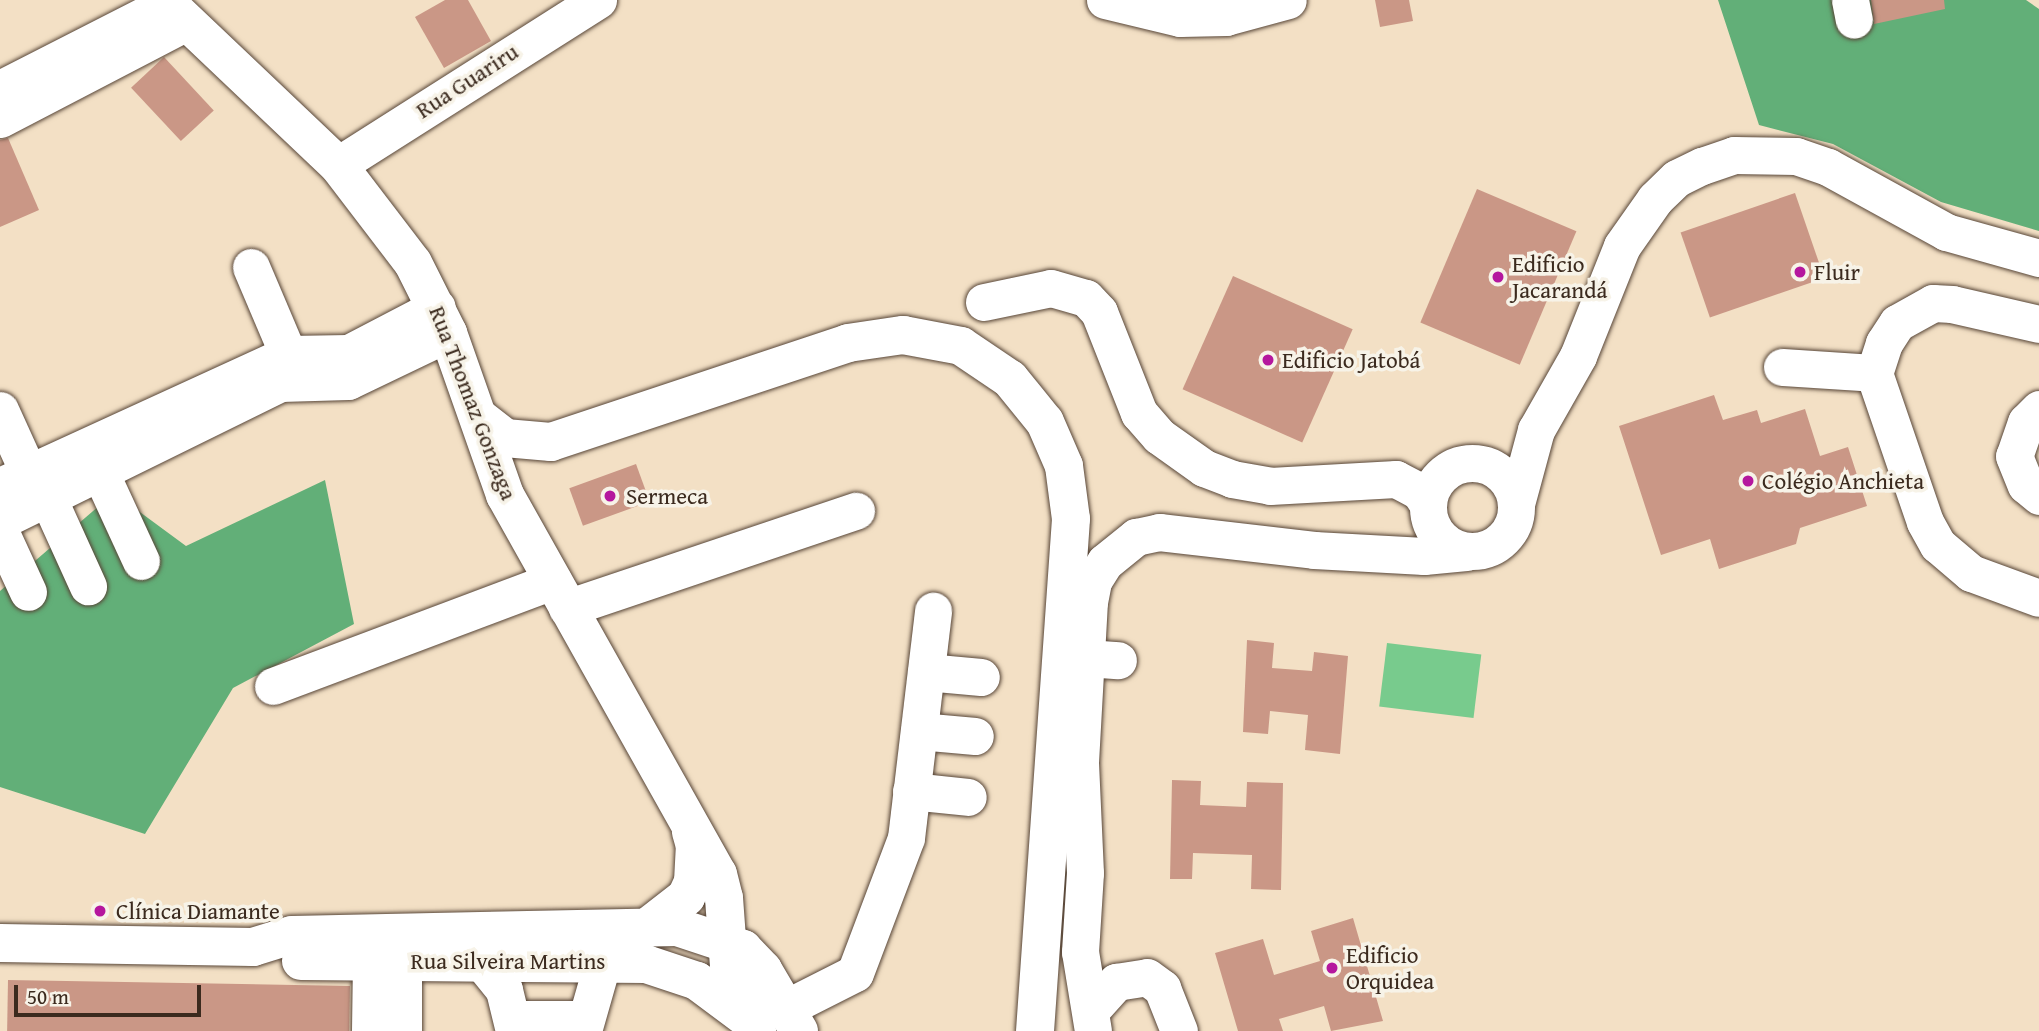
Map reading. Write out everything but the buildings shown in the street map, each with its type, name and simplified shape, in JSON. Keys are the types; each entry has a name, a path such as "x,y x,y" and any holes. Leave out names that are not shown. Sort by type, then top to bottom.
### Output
{"main road":[{"name":"Rua Thomaz Gonzaga","path":"173,9 338,165 413,263 442,320 481,419 485,446 505,495 522,520 560,595 718,874 730,980 773,1023"},
{"path":"481,419 505,438 551,442 848,343 902,335 961,346 1019,390 1045,422 1064,466 1071,519 1035,1031"},
{"path":"522,520 519,492 524,475 551,442"},
{"path":"650,925 686,897 693,882 695,846 686,817"},
{"name":"Rua Silveira Martins","path":"0,943 253,947 292,935 650,925 727,942"},
{"name":"Rua Silveira Martins","path":"253,947 291,961 603,961 646,964 697,981 773,1023"}],"street":[{"name":"Rua Guariru","path":"338,165 597,0"},
{"path":"1105,0 1180,18 1226,17 1288,0"},
{"path":"0,89 173,9"},
{"path":"0,120 173,9"},
{"path":"1092,1020 1080,952 1085,873 1080,762 1102,659 1093,581 1117,549 1136,537 1168,533 1314,550 1424,556 1489,548 1508,534 1536,430 1578,356 1622,246 1637,219 1678,178 1734,155 1796,156 1828,167 1946,232 2039,258"},
{"path":"251,267 288,354"},
{"path":"984,302 1051,288 1086,298 1099,312 1132,367 1139,413 1159,436 1204,468 1232,479 1270,486 1375,477 1407,483 1427,503 1437,535 1466,552"},
{"path":"2039,324 1952,304 1933,303 1897,323 1880,352 1874,373 1925,522 1938,545 1971,573 2039,598"},
{"path":"0,521 25,486 288,354 349,353 442,320"},
{"path":"25,486 100,472 281,383 348,381 442,320"},
{"path":"1782,368 1874,373"},
{"path":"1427,503 1446,471 1472,463 1548,406"},
{"path":"2039,409 2026,422 2014,456 2026,485 2039,496"},
{"path":"0,410 25,486 88,586"},
{"path":"1375,477 1414,461 1472,463 1506,479 1516,504"},
{"path":"100,472 141,561"},
{"path":"272,686 560,595 856,511"},
{"path":"0,531 28,592"},
{"path":"773,1023 855,973 906,838 933,611"},
{"path":"926,672 981,677"},
{"path":"919,731 975,736"},
{"path":"911,791 968,797"},
{"path":"370,1031 387,960"},
{"path":"387,960 403,1031"},
{"path":"480,960 504,990 514,1025 584,1025 603,961"},
{"path":"1092,1020 1116,982 1147,977 1162,988 1179,1031"}],"green space":[{"path":"1718,0 1839,0 1841,26 1864,35 1865,0 2026,0 2039,9 2039,231 1941,202 1833,144 1759,125"},
{"path":"325,480 354,624 233,688 145,834 0,787 0,591 114,493 186,546"},
{"path":"1387,643 1481,655 1473,718 1379,707"}],"place":[{"name":"Fluir","path":"1800,272"},
{"name":"Edificio Jacarandá","path":"1498,277"},
{"name":"Edificio Jatobá","path":"1268,360"},
{"name":"Colégio Anchieta","path":"1748,481"},
{"name":"Sermeca","path":"610,496"},
{"name":"Clínica Diamante","path":"100,911"},
{"name":"Edificio Orquidea","path":"1332,968"}]}
